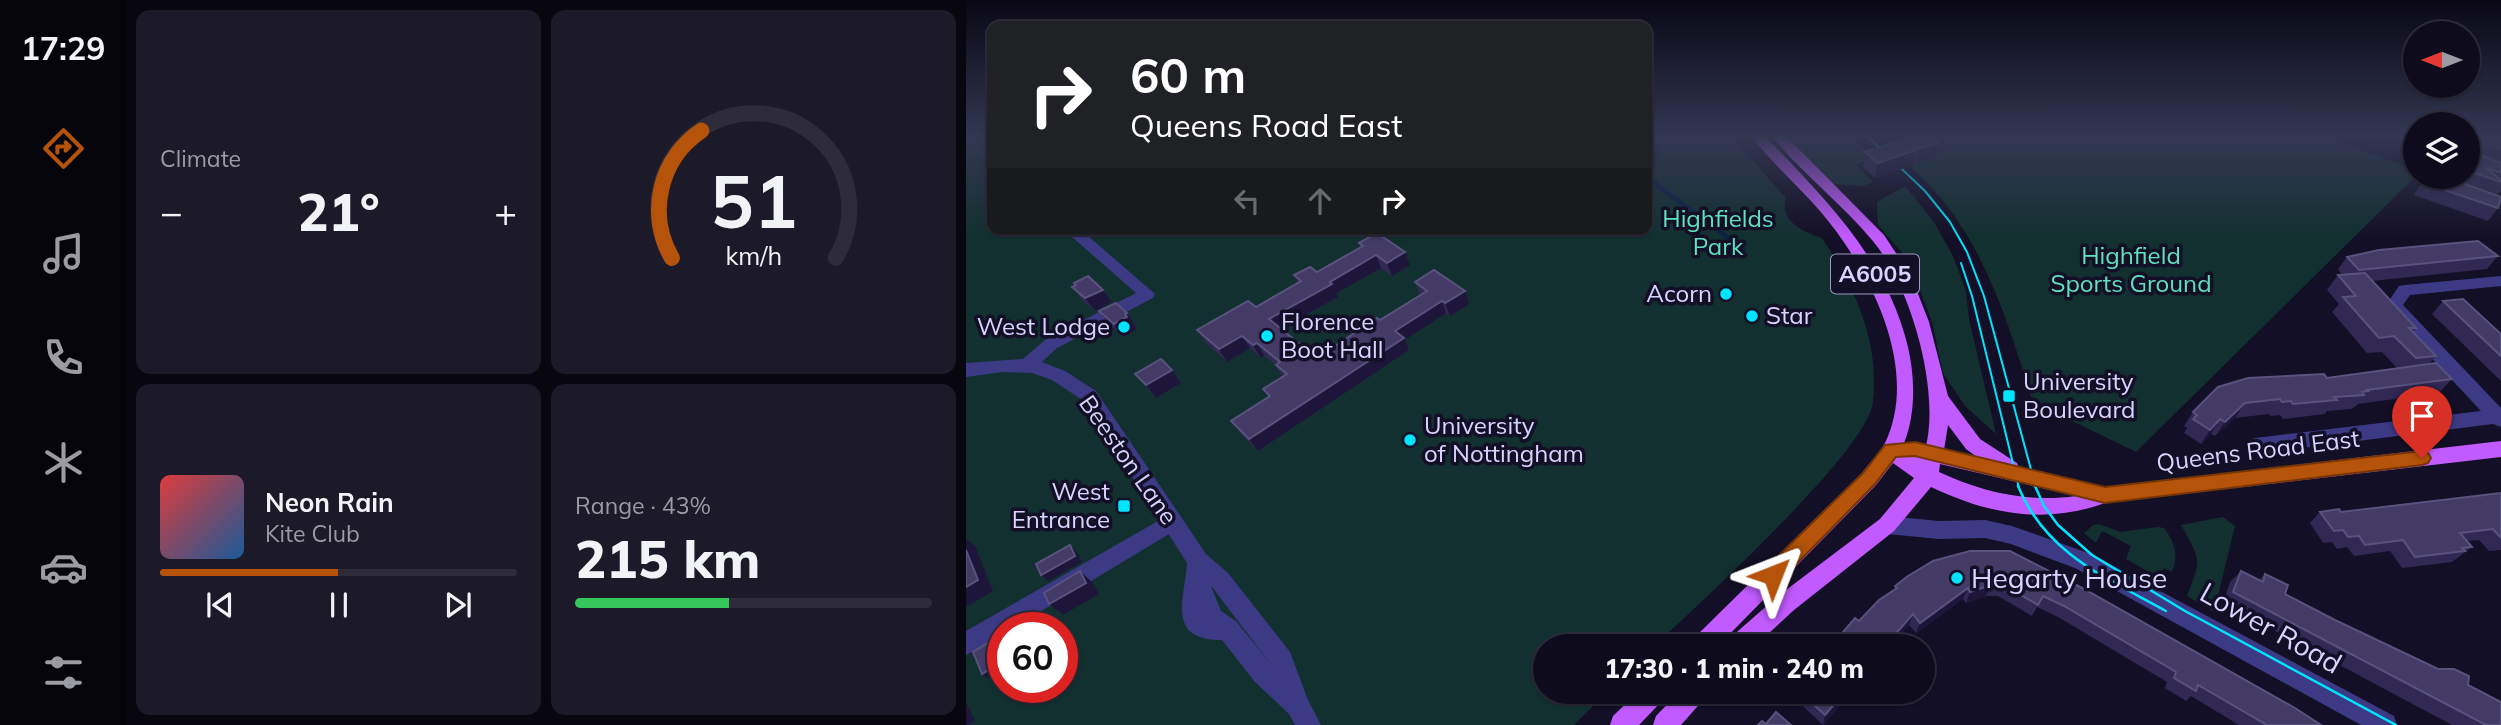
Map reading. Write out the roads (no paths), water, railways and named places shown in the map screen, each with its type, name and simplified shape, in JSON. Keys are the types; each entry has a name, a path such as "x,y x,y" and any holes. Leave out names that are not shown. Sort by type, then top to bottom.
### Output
{"main road":[{"name":"A6005","path":"1788,170 1843,227 1881,285 1898,329 1905,375 1902,416 1891,450"},
{"name":"A6005","path":"1812,170 1879,238 1903,276 1922,323 1939,398 1939,429 1930,465"},
{"name":"A6005","path":"1939,398 1973,444 2019,475"},
{"name":"Queens Road East","path":"1930,465 1959,490 2019,504 2061,506 2105,495 2501,449"},
{"name":"Queens Road East","path":"1891,450 1908,466 1930,465 2019,475 2052,480 2105,495"},
{"path":"1714,634 1869,479 1891,450"},
{"path":"1751,634 1786,603 1887,525 1930,465"},
{"path":"1622,725 1643,704"},
{"path":"1665,725 1684,704"}],"street":[{"path":"1029,364 1051,344 1147,294 1077,235"},
{"path":"2499,418 2394,305 2405,290 2501,281"},
{"name":"Beeston Lane","path":"966,370 1029,364 1064,377 1090,396 1172,522 1197,569 1203,598 1213,618 1228,629 1263,674 1304,716"},
{"name":"Queens Road East","path":"2255,446 2499,418"},
{"path":"966,644 1172,522"},
{"name":"Lower Road","path":"1887,525 1939,530 1985,529 2012,535 2083,561 2373,722"},
{"name":"Beeston Lane","path":"1197,569 1220,580 1282,660 1304,716"}],"waterway":[{"path":"1652,179 1744,249"}],"tram line":[{"path":"1903,170 1925,191 1950,222 1967,252 1984,296 2036,488"},
{"path":"1961,263 1972,296 2019,488"},
{"path":"2035,486 2044,506 2058,525 2092,555 2185,611 2396,725"},
{"path":"2019,488 2030,510 2061,546 2100,574 2166,611"}],"place":[{"name":"Acorn","path":"1726,294"},
{"name":"Star","path":"1752,316"},
{"name":"West Lodge","path":"1124,327"},
{"name":"Florence Boot Hall","path":"1267,336"},
{"name":"University Boulevard","path":"2009,396"},
{"name":"University of Nottingham","path":"1410,440"},
{"name":"West Entrance","path":"1124,506"},
{"name":"Hegarty House","path":"1957,578"}],"park label":[{"name":"Highfields Park","path":"1718,233"},
{"name":"Highfield Sports Ground","path":"2131,270"}]}
